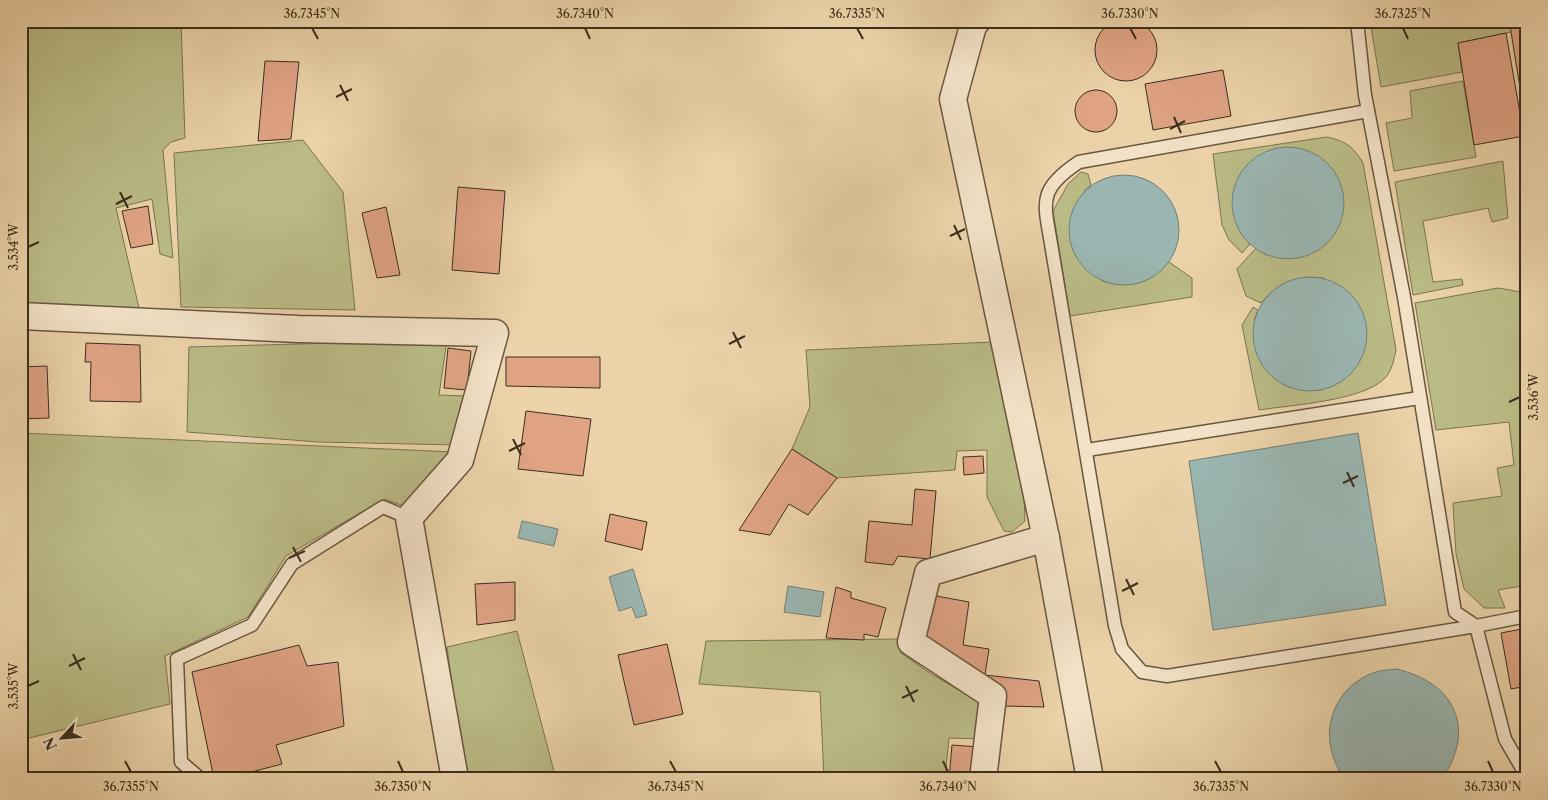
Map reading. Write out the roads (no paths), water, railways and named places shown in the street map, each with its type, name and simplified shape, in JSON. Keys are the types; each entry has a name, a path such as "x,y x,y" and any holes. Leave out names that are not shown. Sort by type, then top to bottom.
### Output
{"street":[{"path":"977,21 973,26 953,98 1046,538 1090,779"},
{"path":"21,316 298,329 495,333 460,460 410,518 455,779"},
{"path":"983,779 993,696 911,642 928,573 1046,538"}],"lane":[{"path":"1357,21 1368,111 1400,278 1455,612 1476,626 1505,739 1527,777"},
{"path":"1368,111 1079,162 1061,174 1050,186 1046,205 1115,626 1122,649 1142,672 1167,676 1527,616"},
{"path":"1087,450 1419,398"},
{"path":"200,779 181,762 176,658 252,625 292,564 383,507 410,518"}],"water":[{"path":"1288,147 1309,151 1328,163 1340,182 1344,203 1340,224 1328,243 1309,255 1288,259 1267,255 1248,243 1236,224 1232,203 1236,182 1248,163 1267,151"},
{"path":"1124,175 1145,179 1163,191 1175,209 1179,230 1175,251 1163,269 1145,281 1124,285 1103,281 1085,269 1073,251 1069,230 1073,209 1085,191 1103,179"},
{"path":"1310,277 1332,281 1350,294 1363,312 1367,334 1363,356 1350,374 1332,387 1310,391 1288,387 1270,374 1257,356 1253,334 1257,312 1270,294 1288,281"},
{"path":"1358,433 1386,605 1213,630 1189,461"},
{"path":"522,521 558,529 554,546 518,538"},
{"path":"633,569 647,615 636,618 632,607 619,611 609,577"},
{"path":"788,586 824,592 820,617 784,612"},
{"path":"1396,669 1416,675 1433,684 1445,696 1454,710 1458,725 1458,742 1452,760 1442,779 1345,779 1342,773 1335,779 1327,779 1339,770 1333,756 1330,727 1333,713 1339,701 1348,689 1359,680 1376,672"}]}
